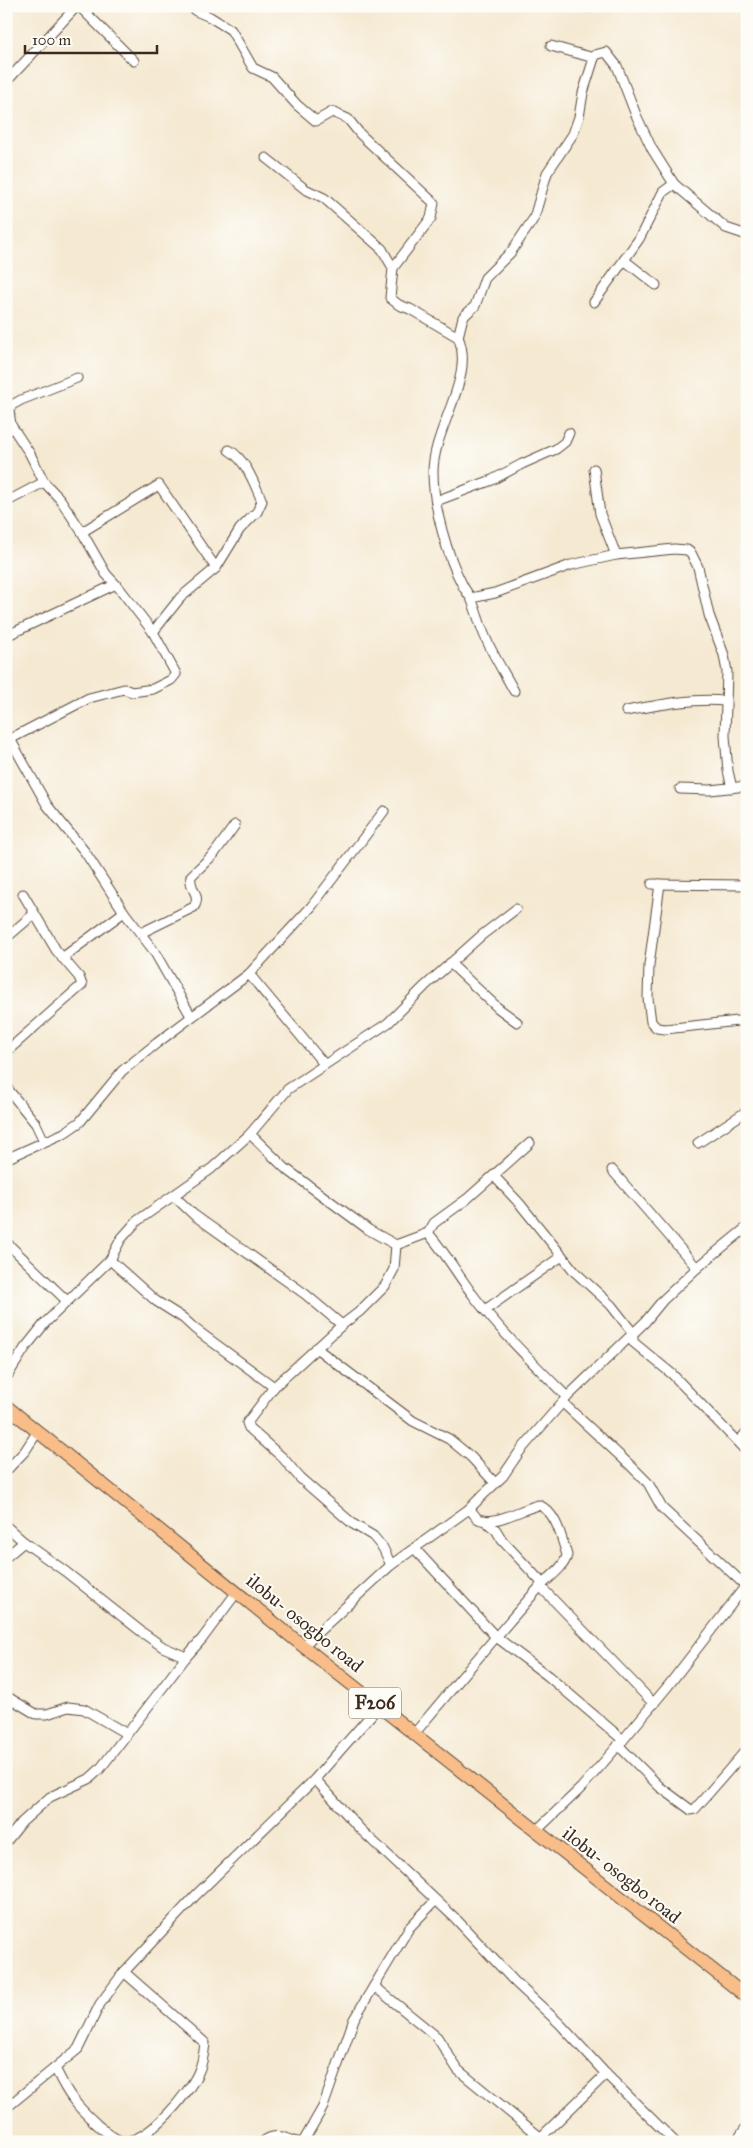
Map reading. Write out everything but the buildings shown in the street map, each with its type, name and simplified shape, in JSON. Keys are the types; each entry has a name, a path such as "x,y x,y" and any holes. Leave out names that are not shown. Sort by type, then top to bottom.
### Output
{"main road":[{"name":"ilobu- osogbo road","path":"6,1406 303,1646 747,1998"}],"street":[{"path":"6,82 78,6 134,61"},
{"path":"190,6 231,30 253,68 272,77 297,105 316,120 332,112 348,119 360,134 434,203 431,218 393,268 390,298 399,305 410,309 458,337 462,345 462,373 442,425 436,450 433,470 436,501 456,570 471,598 492,652 514,691"},
{"path":"551,46 594,58"},
{"path":"458,337 463,317 474,306 485,278 511,252 534,218 547,173 573,134 580,117 584,93 595,55 606,52 614,61 652,149 674,184 726,228 747,235"},
{"path":"266,158 305,189 324,198 382,249 393,268"},
{"path":"594,302 639,239 663,192 674,184"},
{"path":"624,260 656,285"},
{"path":"78,378 21,400 9,410 11,425 30,454 44,482 60,499 114,585 120,589 153,632 176,674 171,680 153,689 132,692 124,689 89,698 8,740 47,806 85,852 124,912 154,951 191,1016"},
{"path":"436,501 492,480 556,449 565,442 569,433"},
{"path":"153,632 180,598 216,568 240,529 257,512 262,500 248,471 236,455 228,450"},
{"path":"594,469 600,514 616,555"},
{"path":"6,502 44,482"},
{"path":"82,532 159,485 216,568"},
{"path":"471,598 495,593 571,565 616,555 674,549 687,550 691,553 698,567 709,615 724,655 727,672 725,701 726,755 732,788"},
{"path":"6,636 114,585"},
{"path":"626,711 681,702 725,701"},
{"path":"680,789 710,790 747,786"},
{"path":"6,1160 64,1133 80,1122 122,1071 191,1016 249,974 311,907 384,811"},
{"path":"141,933 194,906 198,901 197,895 190,886 191,876 214,854 235,825"},
{"path":"747,885 656,884 648,998 651,1022 657,1028 665,1029 747,1020"},
{"path":"6,1052 81,986 80,980 62,958 23,894"},
{"path":"6,1378 40,1329 110,1260 121,1239 137,1221 211,1169 250,1134 288,1089 388,1023 450,963 516,909"},
{"path":"62,958 124,912"},
{"path":"6,938 34,914"},
{"path":"450,963 498,1008 517,1022"},
{"path":"249,974 324,1064"},
{"path":"6,1086 36,1124 44,1141"},
{"path":"698,1143 747,1111"},
{"path":"250,1134 297,1177 369,1230 396,1245 428,1233 434,1223 494,1176 530,1143"},
{"path":"612,1170 697,1268"},
{"path":"494,1176 520,1204 575,1272 611,1305 633,1333 633,1342 672,1374 747,1452"},
{"path":"174,1196 194,1215 305,1294 342,1324"},
{"path":"303,1646 391,1565 469,1509 503,1476 520,1451 565,1400 697,1268 747,1227"},
{"path":"428,1233 485,1310 510,1340 565,1400 648,1483 662,1508 746,1585 654,1704 581,1788 536,1830"},
{"path":"6,1242 67,1301"},
{"path":"391,1565 383,1548 373,1536 353,1524 300,1478 283,1458 249,1428 248,1420 274,1387 342,1324 359,1312 385,1286 394,1269 396,1245"},
{"path":"485,1310 562,1256"},
{"path":"110,1260 156,1301 183,1318 195,1329 274,1387"},
{"path":"316,1348 413,1421 449,1438 471,1457 495,1483"},
{"path":"6,1472 25,1451 38,1432"},
{"path":"738,1442 747,1432"},
{"path":"414,1734 496,1636 541,1585 566,1561 567,1556 554,1517 548,1509 539,1504 500,1518 484,1520"},
{"path":"469,1509 478,1518 484,1520 496,1530 502,1540 541,1585 654,1704"},
{"path":"6,1526 24,1542 66,1572 143,1633 163,1647 186,1657"},
{"path":"6,1557 24,1542"},
{"path":"415,1549 496,1636 548,1676 621,1742 660,1787 691,1810 695,1809 747,1749"},
{"path":"6,1842 14,1831 50,1797 89,1779 100,1770 237,1592"},
{"path":"6,1696 36,1714 47,1714 68,1707 84,1710 127,1734"},
{"path":"6,2108 78,2049 100,2004 124,1972 196,1895 315,1779 380,1706"},
{"path":"315,1779 360,1829 560,2024 606,2074 675,2142"},
{"path":"6,1823 14,1831"},
{"path":"303,2142 323,2107 354,2019 409,1928 435,1901"},
{"path":"54,2068 72,2099 112,2136 124,2141 139,2137 158,2123 190,2088 199,2071 205,2043 124,1972"},
{"path":"374,1986 437,2037 458,2070 538,2139 606,2074"},
{"path":"736,2142 747,2126"},
{"path":"263,2142 272,2136 279,2136 297,2142"}]}
